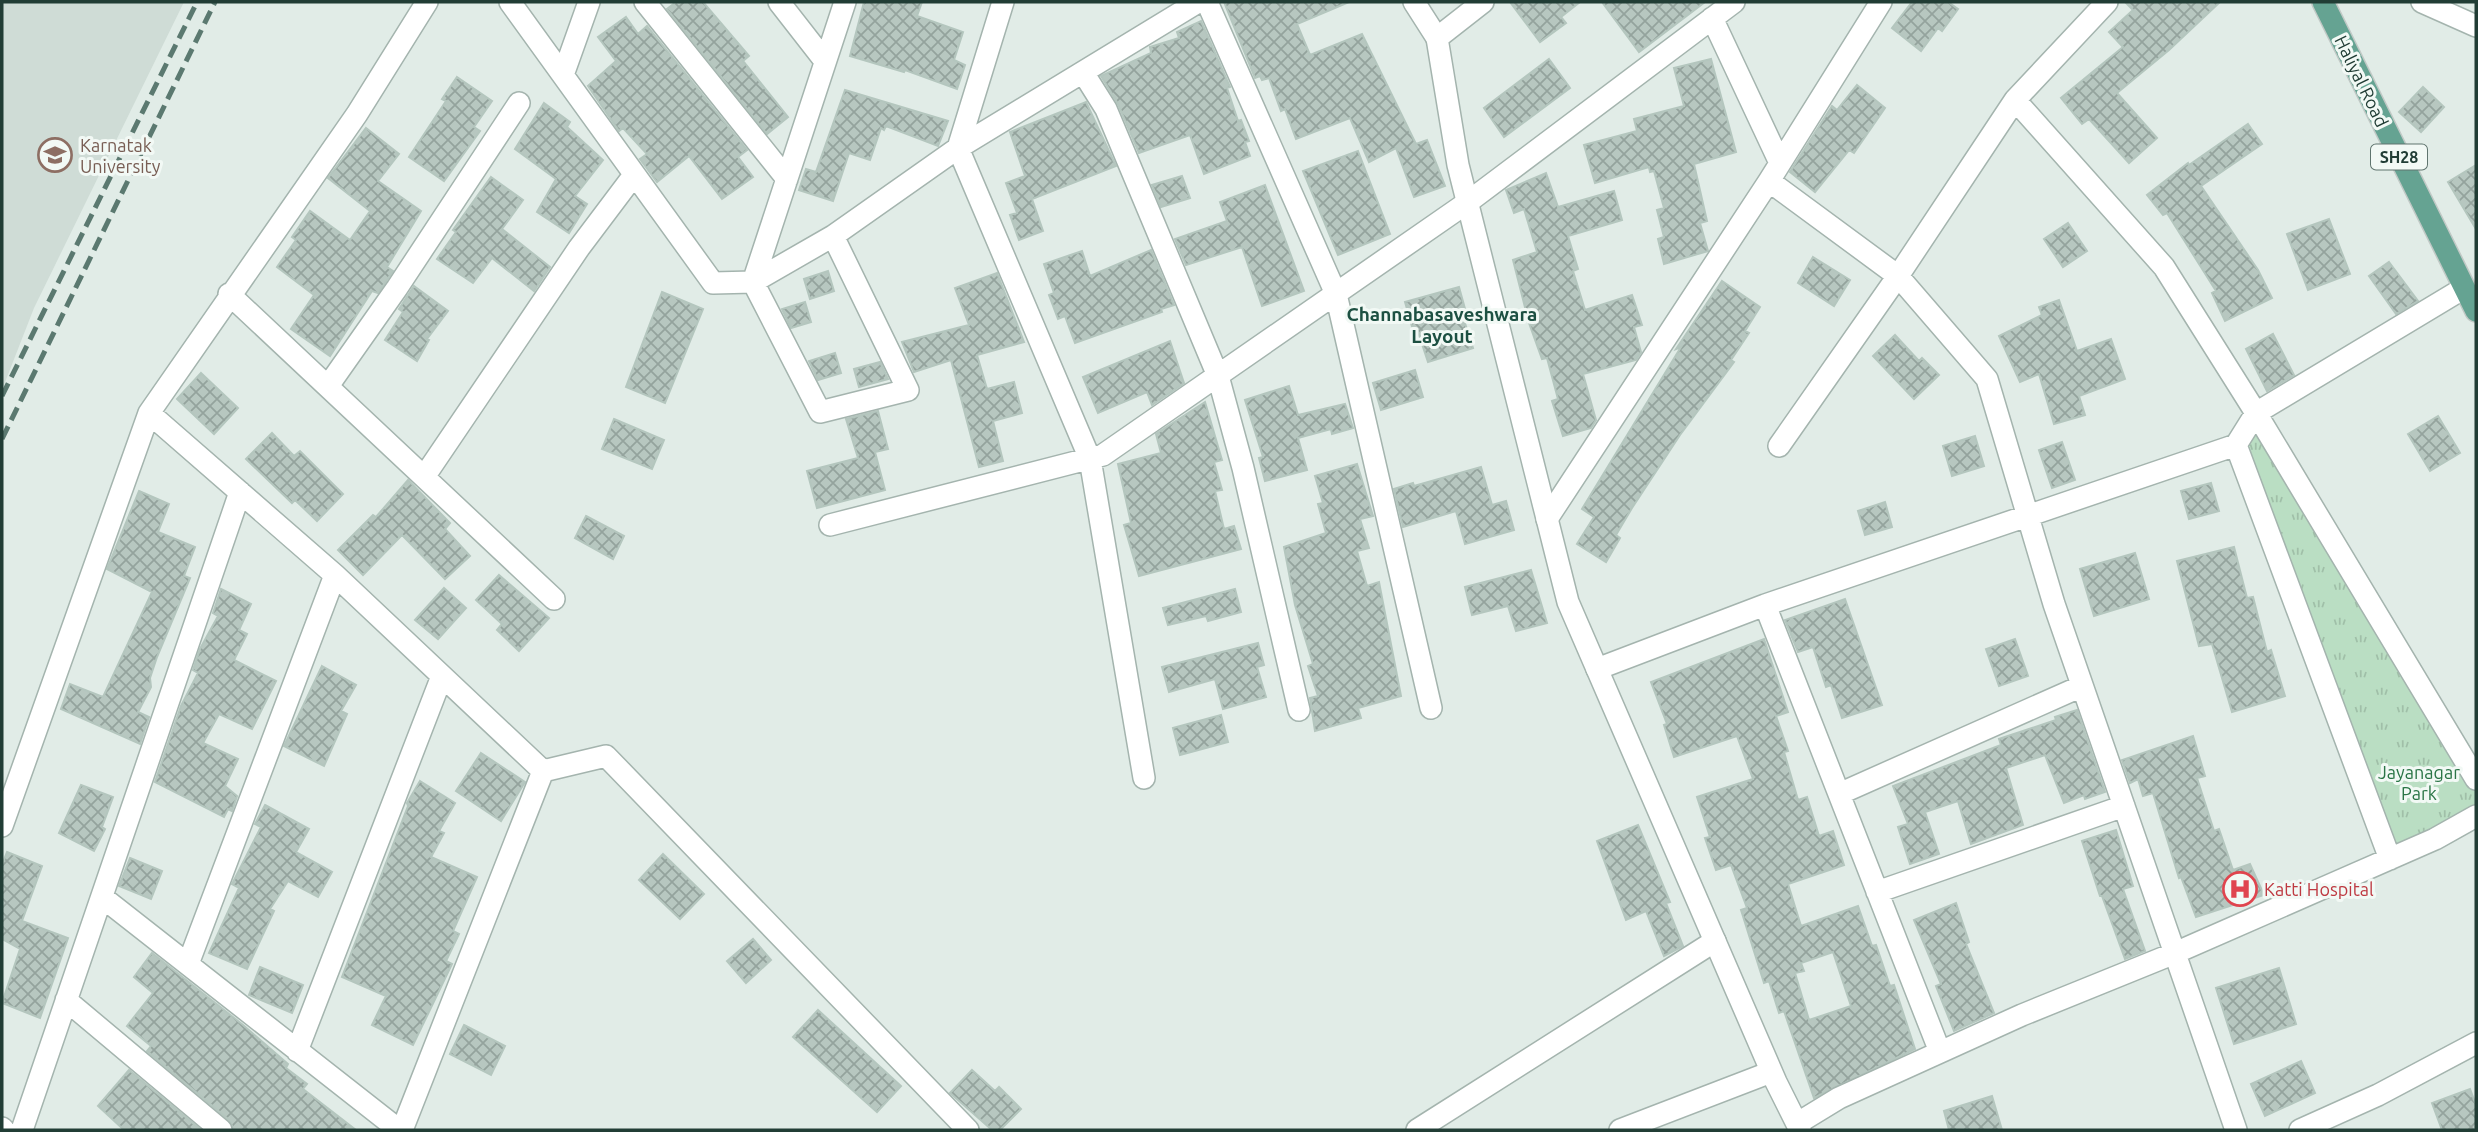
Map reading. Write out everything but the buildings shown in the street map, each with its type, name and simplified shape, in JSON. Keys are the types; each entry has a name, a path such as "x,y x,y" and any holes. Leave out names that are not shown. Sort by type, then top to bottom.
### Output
{"main road":[{"name":"Haliyal Road","path":"2323,2 2476,311"}],"street":[{"path":"2,826 149,413 229,294 357,114 427,2"},
{"path":"510,2 713,284 753,282 833,236 958,148 1084,74 1198,2"},
{"path":"563,75 589,2"},
{"path":"645,2 787,179"},
{"path":"779,2 825,61"},
{"path":"833,236 908,390 820,412 753,282 845,2"},
{"path":"1003,2 958,148 1090,459 1144,778"},
{"path":"1207,2 1336,294 1431,708"},
{"path":"1414,2 1437,38 1458,165 1568,603 1771,1072 1799,1127 1839,1098 2022,1015 2175,953 2390,859 2476,816"},
{"path":"1437,38 1483,2"},
{"path":"830,525 1102,455 1468,202 1734,2"},
{"path":"1547,519 1774,172 1881,2"},
{"path":"1779,446 1898,276 2015,100 2107,2"},
{"path":"2422,2 2476,26"},
{"path":"1712,18 1774,172 1898,276 1987,379 2082,686 2236,1130"},
{"path":"1084,74 1106,108 1168,250 1218,376 1243,468 1299,710"},
{"path":"2015,100 2164,267 2256,413 2476,779"},
{"path":"328,386 397,288 519,103"},
{"path":"424,477 579,248 634,175"},
{"path":"1597,670 1765,606 2027,514 2236,445 2256,413 2464,288"},
{"path":"229,294 554,599"},
{"path":"149,413 335,576 543,771"},
{"path":"2236,445 2390,859"},
{"path":"22,1130 240,492"},
{"path":"188,964 335,576"},
{"path":"1765,606 1940,1052"},
{"path":"297,1051 442,676"},
{"path":"1839,794 2082,686"},
{"path":"543,771 606,756 968,1130"},
{"path":"102,897 400,1130 543,771"},
{"path":"1877,892 2124,806"},
{"path":"1417,1130 1714,941"},
{"path":"66,1000 221,1130"},
{"path":"2300,1130 2378,1095 2476,1043"},
{"path":"1619,1130 1771,1072"}],"shaded area":[{"name":"Karnatak University","path":"2,2 184,2 34,308 2,390"}],"green space":[{"name":"Jayanagar Park","path":"2259,425 2476,790 2476,809 2395,850 2243,447"}],"railway":[{"path":"2,396 197,2"},
{"path":"2,439 215,2"}],"place":[{"name":"Karnatak University","path":"55,155"},
{"name":"Katti Hospital","path":"2240,889"}],"district":[{"name":"Channabasaveshwara Layout","path":"1442,325"}]}
